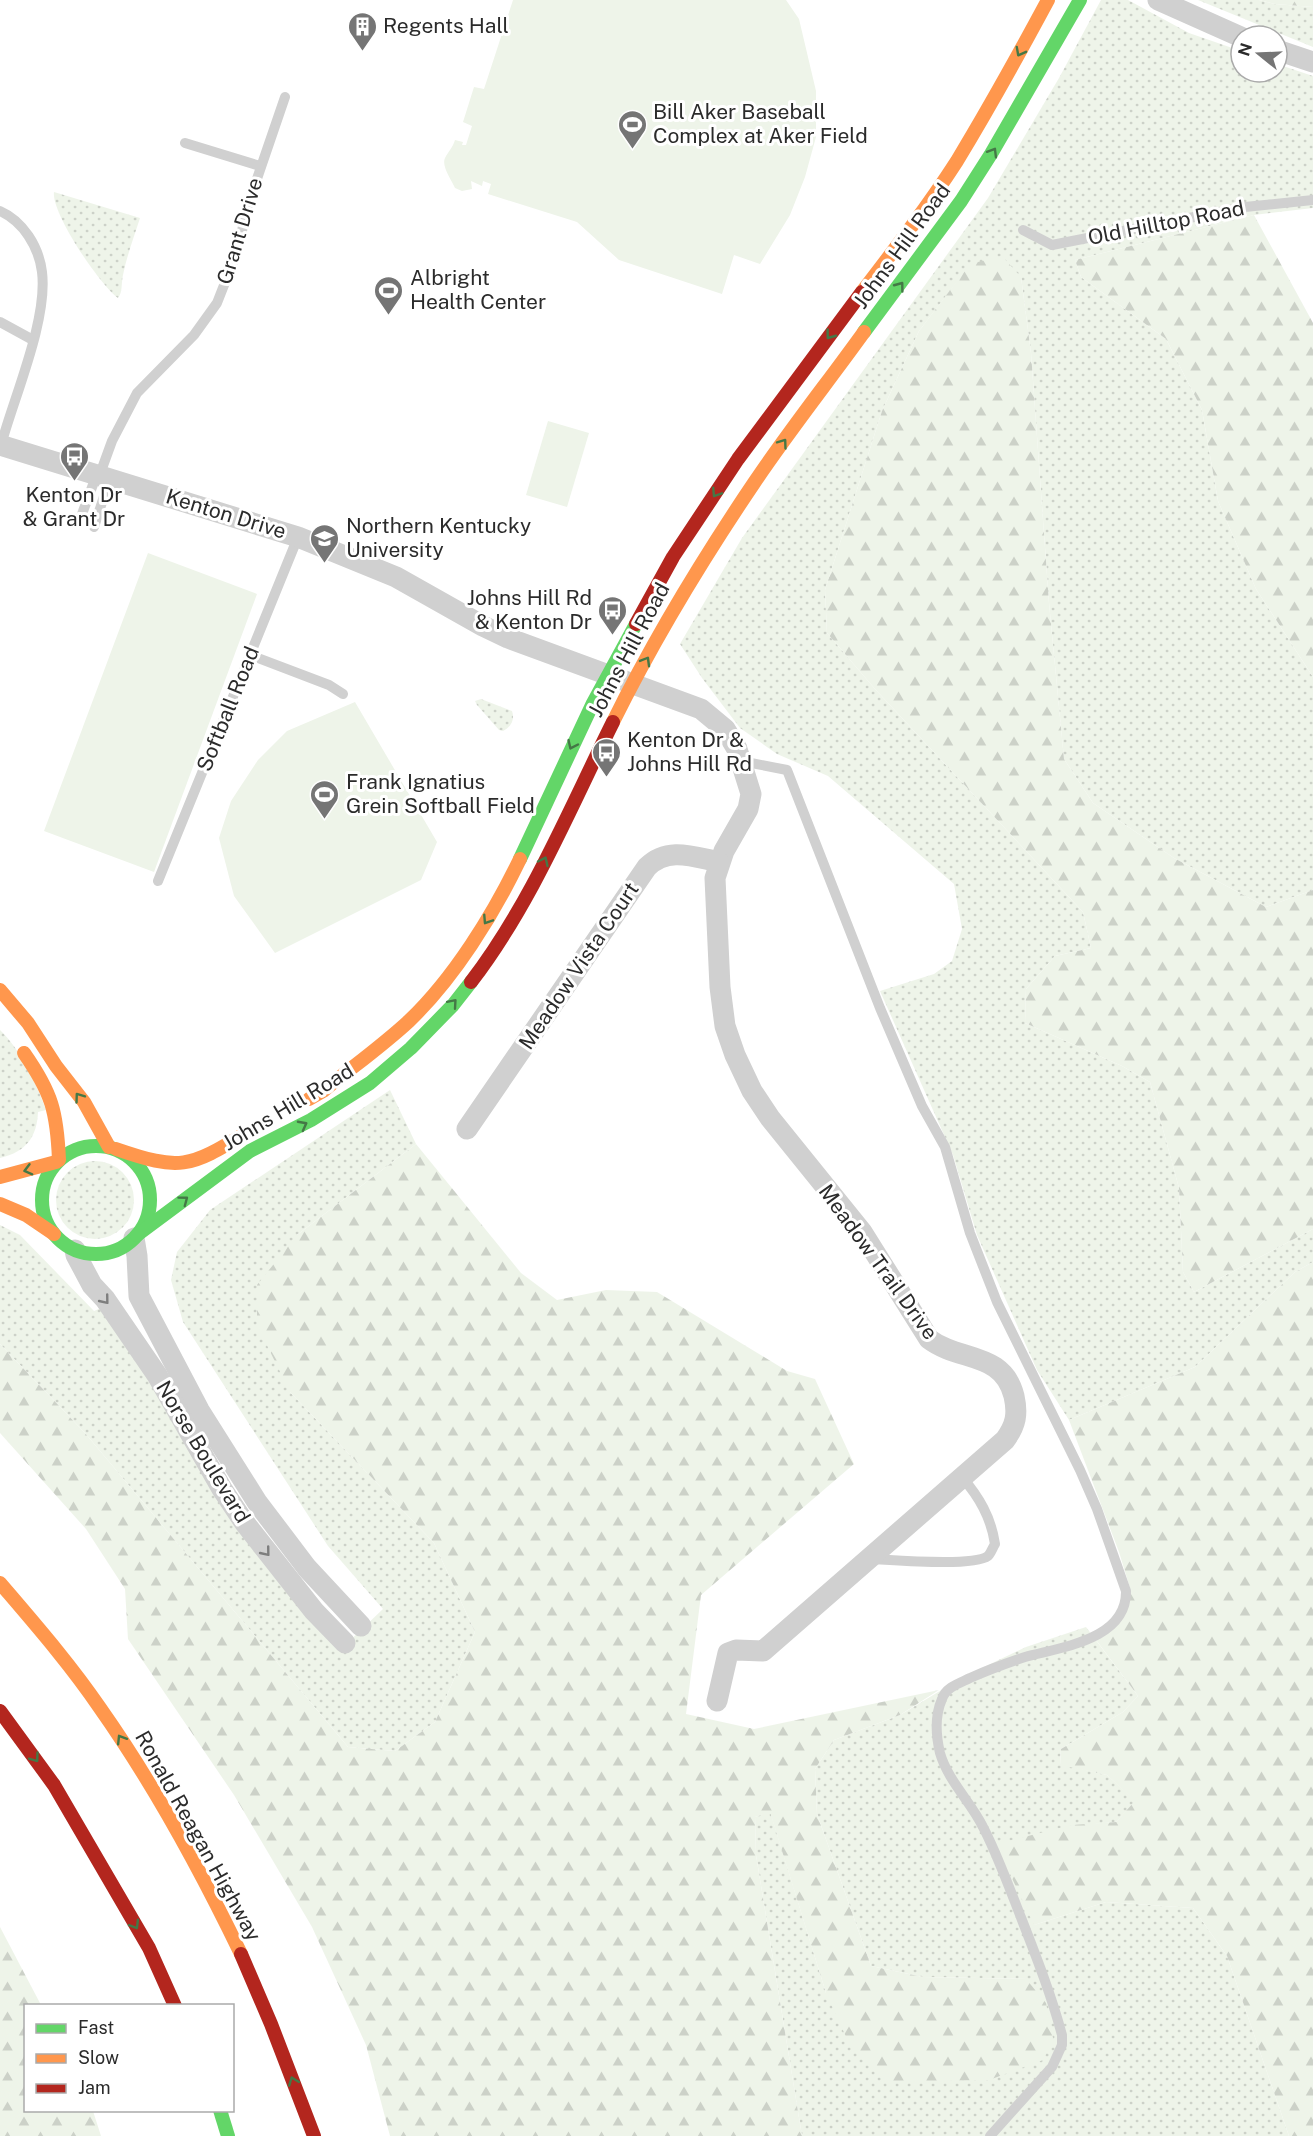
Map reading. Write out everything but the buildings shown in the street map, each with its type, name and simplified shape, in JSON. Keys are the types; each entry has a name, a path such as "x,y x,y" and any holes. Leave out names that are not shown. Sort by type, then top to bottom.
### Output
{"main road":[{"name":"Johns Hill Road","path":"298,1106 323,1091 409,1021 444,981 470,946 506,888 574,740 673,557 738,459 919,216 956,162 997,94 1048,0"},
{"name":"Johns Hill Road","path":"136,1237 250,1151 311,1120 370,1083 411,1048 453,1005 507,932 524,902 632,683 694,574 755,481 961,201 991,154 1080,0"},
{"path":"0,990 28,1023 56,1066 84,1102 112,1148"},
{"path":"19,1045 40,1076 52,1101 56,1114 58,1161"},
{"name":"Johns Hill Road","path":"112,1148 155,1161 183,1164 212,1154 262,1125"},
{"path":"0,1204 26,1215 75,1250 92,1254 108,1253 124,1246 136,1237 146,1221 150,1204 149,1186 142,1171 131,1158 112,1148 100,1145 69,1152 58,1161 48,1175 43,1190 42,1206 46,1221 54,1234"},
{"path":"0,1177 58,1161"},
{"name":"Ronald Reagan Highway","path":"0,1583 69,1666 112,1725 158,1798 212,1896 256,1990 314,2136"},
{"path":"0,1711 54,1785 149,1948 174,2004"},
{"path":"221,2112 228,2136"}],"street":[{"path":"1158,0 1229,32"},
{"path":"1289,54 1313,62"},
{"name":"Kenton Drive","path":"0,445 297,537 396,577 500,634 609,675"},
{"name":"Meadow Trail Drive","path":"609,675 701,709 725,729 737,749 751,794 748,808 731,835 719,862 715,878 720,987 725,1026 735,1055 752,1091 770,1118 862,1232 929,1339 947,1349 985,1361 1007,1378 1012,1388 1016,1407 1013,1428 1005,1440 763,1651 736,1650 728,1653 717,1701"},
{"name":"Meadow Vista Court","path":"467,1129 647,867 660,856 674,854 719,862"},
{"name":"Norse Boulevard","path":"136,1237 139,1296 199,1410 256,1503 307,1568 361,1626"},
{"name":"Norse Boulevard","path":"75,1250 92,1285 105,1299 157,1375 222,1489 244,1522 314,1611 345,1643"}],"lane":[{"name":"Grant Drive","path":"102,475 112,441 137,393 194,335 218,303 237,252 260,166 285,97"},
{"path":"185,143 260,166"},
{"name":"Old Hilltop Road","path":"1023,230 1052,245 1245,207 1313,200"},
{"path":"0,211 18,223 38,254 42,273 41,304 33,340 0,445"},
{"path":"0,322 33,340"},
{"path":"80,522 102,475"},
{"path":"94,527 102,475"},
{"name":"Softball Road","path":"158,881 297,537"},
{"path":"250,655 329,685 343,694"},
{"path":"741,761 787,770 880,1008 922,1106 945,1147 970,1233 997,1302 1080,1470 1097,1509 1126,1591 1126,1599 1117,1621 1101,1633 1056,1650 984,1672 950,1688 942,1697 937,1721 940,1753 955,1785 983,1826 1001,1863 1031,1941 1062,2035 1062,2045 1052,2067 990,2136"},
{"path":"868,1559 953,1562 977,1560 988,1556 995,1544 993,1530 979,1500 962,1477"}],"green space":[{"name":"Bill Aker Baseball Complex at Aker Field","path":"513,0 786,0 799,19 816,91 816,137 805,177 790,215 760,264 734,255 722,294 619,260 577,222 488,194 491,184 483,181 482,186 471,181 472,189 462,191 455,188 444,161 455,140 466,145 472,126 463,122 474,87 484,89"},
{"path":"1101,0 1128,0 1189,33 1229,47 1229,84 1289,84 1289,68 1313,76 1313,208 1254,215 1075,260 1081,277 1166,339 1202,410 1218,501 1256,589 1313,677 1313,890 1266,907 1174,858 1093,803 1064,759 1049,603 1031,353 1021,277 970,265 919,331 882,411 825,590 827,633 875,689 1083,912 1091,948 1055,956 1026,989 1025,1023 1122,1066 1150,1082 1179,1188 1183,1272 1194,1292 1313,1229 1313,1262 1295,1272 1195,1367 1069,1420 1037,1370 977,1235 953,1155 880,991 934,974 952,961 962,929 954,884 828,776 777,754 740,728 702,678 680,644 742,538 988,198 1059,78"},
{"path":"1198,0 1259,0 1275,4 1313,7 1313,47 1289,37 1289,24 1257,24"},
{"path":"1259,0 1313,0 1313,7 1275,4"},
{"path":"54,192 140,218 118,298 100,279 78,248 60,216"},
{"path":"1254,215 1313,323 1313,677 1256,589 1218,501 1202,410 1166,339 1081,277 1075,260"},
{"path":"1002,256 1021,277 1031,353 1049,603 1064,759 1093,803 1174,858 1266,907 1313,890 1313,1229 1194,1292 1183,1272 1179,1188 1150,1082 1122,1066 1025,1023 1026,989 1055,956 1091,948 1083,912 875,689 827,633 825,590 882,411 919,331 970,264"},
{"path":"548,421 589,433 567,507 526,495"},
{"path":"148,553 257,594 154,872 44,831"},
{"path":"481,699 512,711 512,723 503,731 499,730 477,705 475,701"},
{"name":"Frank Ignatius Grein Softball Field","path":"355,702 437,842 421,880 275,953 234,896 219,838 231,801 258,760 287,731"},
{"path":"0,1030 27,1067 46,1110 38,1112 35,1129 28,1142 17,1152 0,1158"},
{"path":"390,1090 416,1144 297,1235 290,1392 434,1543 475,1632 435,1722 395,1751 348,1747 85,1433 0,1344 0,1225 20,1235 94,1311 101,1308 340,1650 383,1609 328,1546 183,1322 171,1280 177,1252 210,1210"},
{"path":"416,1144 521,1273 557,1300 606,1290 657,1292 787,1371 815,1379 854,1464 701,1595 686,1714 754,1729 939,1690 900,1715 834,1740 815,1769 817,1814 871,1966 923,1977 1026,1979 1046,2003 1053,2038 1043,2060 989,2080 885,2082 847,2039 826,1993 770,1812 755,1817 756,1855 802,2136 390,2136 366,2045 312,1927 234,1795 128,1639 125,1589 86,1529 0,1433 0,1344 85,1433 348,1747 395,1751 435,1722 475,1632 434,1543 290,1392 257,1325 257,1285 297,1235"},
{"path":"95,1161 110,1164 122,1173 131,1185 134,1200 131,1215 122,1227 110,1236 95,1239 80,1236 68,1227 59,1215 56,1200 59,1185 68,1173 80,1164"},
{"path":"1313,1262 1313,2136 1289,2136 1227,1956 1193,1908 1106,1902 1034,1925 996,1844 1072,1825 1116,1822 1135,1801 1107,1775 1060,1765 1061,1749 1123,1712 1138,1696 1096,1640 1116,1626 1130,1588 1119,1552 1069,1420 1195,1367 1295,1272"},
{"path":"1086,1627 1138,1696 1123,1712 1061,1749 1060,1764 1107,1775 1136,1801 1116,1822 1072,1826 1034,1925 1106,1902 1193,1908 1227,1956 1289,2136 802,2136 756,1855 755,1817 770,1811 826,1993 1026,1979 923,1977 871,1966 817,1814 815,1769 834,1740 900,1715 963,1677 1026,1647"},
{"path":"0,1927 40,2004 24,2004 24,2112 93,2112 101,2136 0,2136"}],"traffic: fast":[{"path":"864,332 961,201 991,154 1080,0"},
{"path":"520,859 593,703 636,624"},
{"path":"137,1235 250,1151 311,1120 370,1083 411,1048 453,1005 471,982"},
{"path":"96,1146 117,1150 134,1162 146,1179 150,1200 146,1221 134,1238 117,1250 96,1254 75,1250 58,1238 46,1221 42,1200 46,1179 58,1162 75,1150 96,1146"},
{"path":"221,2112 228,2136"}],"traffic: slow":[{"path":"862,292 923,211 957,161 1048,0"},
{"path":"613,722 679,600 716,541 767,464 864,332"},
{"path":"309,1099 323,1091 377,1048 426,1004 457,966 485,924 520,859"},
{"path":"0,990 28,1023 56,1066 84,1102 109,1147"},
{"path":"24,1053 41,1080 51,1104 57,1129 59,1160"},
{"path":"116,1149 155,1161 184,1162 211,1153 246,1133"},
{"path":"0,1177 56,1162"},
{"path":"0,1204 26,1215 54,1234"},
{"path":"0,1583 89,1692 120,1737 176,1828 241,1954"}],"traffic: jam":[{"path":"636,624 673,557 738,459 862,292"},
{"path":"471,982 493,952 531,889 613,722"},
{"path":"0,1711 54,1785 149,1948 174,2004"},
{"path":"241,1954 314,2136"}],"place":[{"name":"Regents Hall","path":"362,52"},
{"name":"Bill Aker Baseball Complex at Aker Field","path":"632,150"},
{"name":"Albright Health Center","path":"389,316"},
{"name":"Kenton Dr & Grant Dr","path":"74,482"},
{"name":"Northern Kentucky University","path":"325,564"},
{"name":"Johns Hill Rd & Kenton Dr","path":"613,636"},
{"name":"Kenton Dr & Johns Hill Rd","path":"606,778"},
{"name":"Frank Ignatius Grein Softball Field","path":"325,820"}]}
